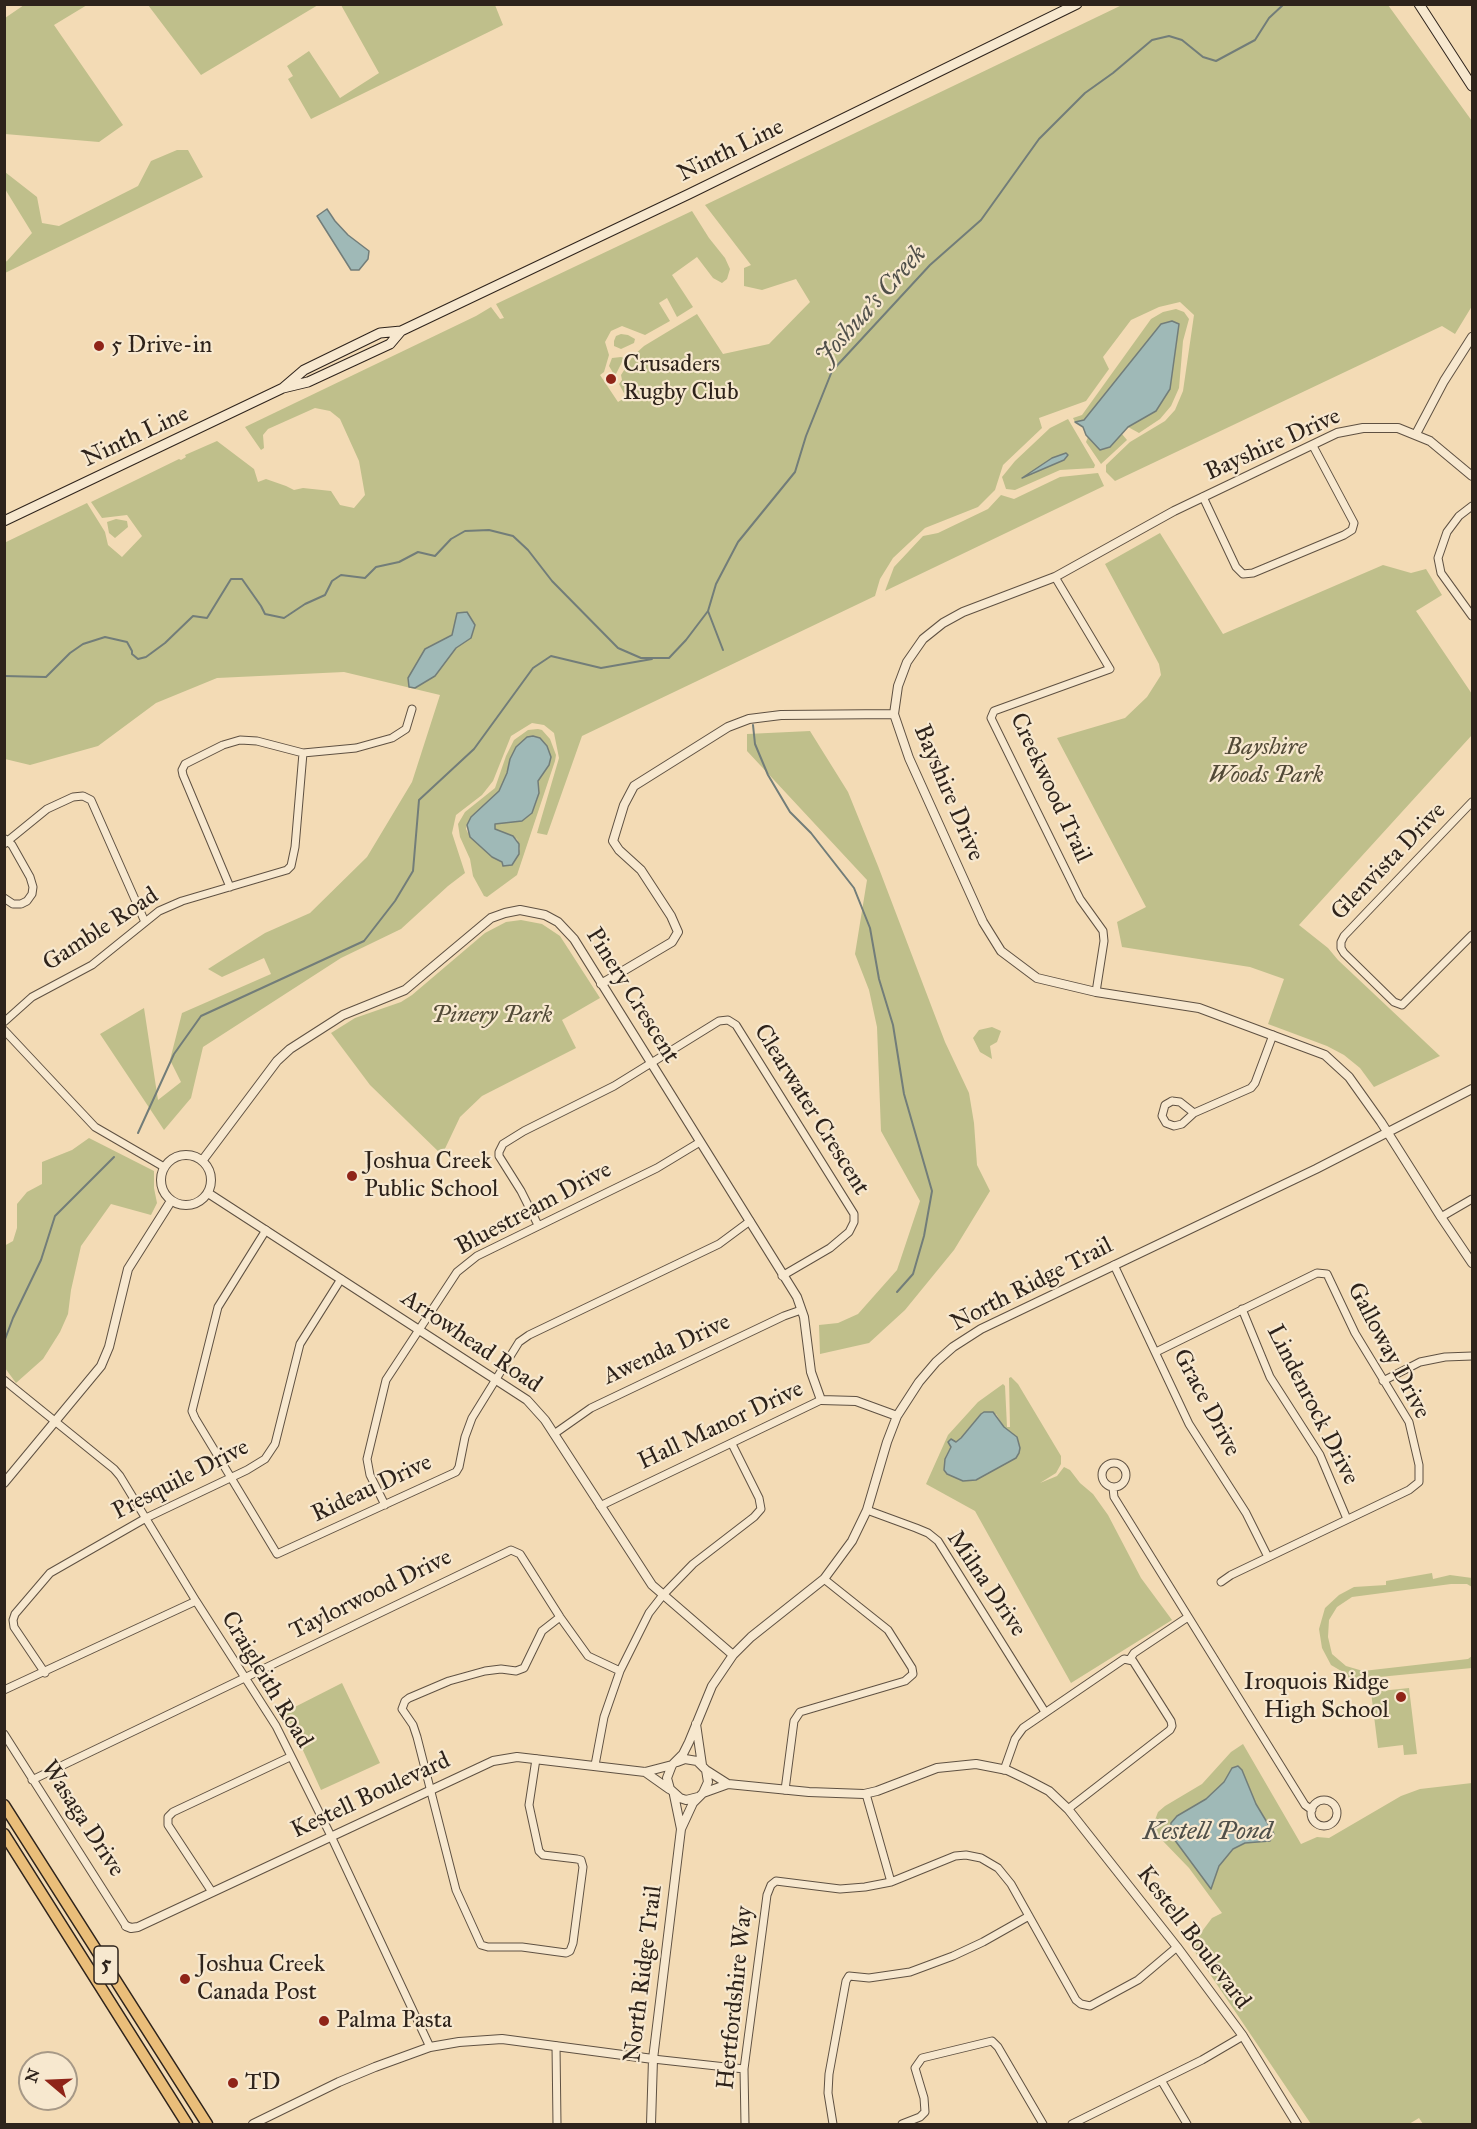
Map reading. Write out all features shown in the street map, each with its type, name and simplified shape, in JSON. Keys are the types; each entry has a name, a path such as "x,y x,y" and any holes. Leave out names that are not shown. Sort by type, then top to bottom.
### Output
{"main road":[{"name":"Ninth Line","path":"4,521 283,388 308,382 390,344 401,331 689,194 1077,4"},
{"path":"1419,4 1473,86"},
{"name":"5","path":"4,1805 207,2124"},
{"name":"5","path":"4,1834 187,2124"}],"street":[{"path":"1416,434 1444,381 1473,337"},
{"name":"Bayshire Drive","path":"1473,476 1430,441 1398,428 1363,428 1337,433 1174,511 1055,577 956,615 934,628 917,646 905,666 898,686 894,714 909,758 983,922 1001,951 1038,978 1096,992 1199,1008 1325,1055 1349,1077 1388,1132 1440,1217 1473,1263"},
{"path":"1203,497 1236,567 1243,574 1253,573 1344,535 1352,530 1354,523 1313,446"},
{"path":"1473,506 1459,516 1447,532 1438,558 1441,573 1473,616"},
{"name":"Creekwood Trail","path":"1055,577 1110,669 994,711 991,718 1080,899 1103,931 1104,941 1096,992"},
{"path":"230,887 183,775 182,770 185,764 223,745 240,740 257,741 303,753 356,748 393,738 406,729 412,709"},
{"path":"601,984 672,942 678,932 671,916 641,870 619,850 613,841 624,805 634,786 728,727 749,719 781,716 894,714"},
{"name":"Gamble Road","path":"4,1022 32,997 92,965 159,911 170,905 286,870 291,866 295,847 303,753"},
{"path":"4,898 13,904 27,901 32,894 33,887 12,845 6,841 47,808 73,797 83,796 91,800 146,922"},
{"name":"Glenvista Drive","path":"1473,802 1344,936 1341,948 1394,1002 1402,1005 1473,935"},
{"name":"Pinery Crescent","path":"202,1161 285,1052 343,1015 405,990 491,918 520,910 545,915 558,922 574,939 797,1298 809,1364 821,1400"},
{"name":"Clearwater Crescent","path":"652,1064 719,1021 733,1022 851,1210 854,1222 849,1232 830,1248 782,1276"},
{"path":"4,1030 95,1127 165,1167"},
{"path":"1194,1113 1176,1101 1165,1104 1162,1112 1166,1123 1174,1126 1182,1124 1194,1113 1251,1088 1273,1035"},
{"path":"538,1225 521,1191 499,1156 500,1147 524,1131 614,1086 652,1064"},
{"name":"North Ridge Trail","path":"673,1765 683,1754 712,1686 733,1655 751,1636 824,1579 852,1541 867,1510 897,1416 919,1382 953,1347 981,1329 1473,1089"},
{"name":"Bluestream Drive","path":"385,1505 370,1475 368,1455 387,1376 457,1272 477,1256 657,1168 700,1142"},
{"path":"182,1155 189,1155 202,1161 210,1172 208,1192 196,1204 187,1206 171,1201 162,1189 161,1182 165,1167 182,1155"},
{"name":"Arrowhead Road","path":"208,1192 495,1378 533,1406 554,1434 649,1581 733,1655"},
{"path":"1440,1217 1473,1198"},
{"path":"4,1483 104,1361 128,1269 171,1201"},
{"name":"Rideau Drive","path":"232,1477 277,1554 456,1472 472,1418 519,1342 529,1335 719,1244 750,1221"},
{"path":"232,1477 192,1411 218,1307 267,1230"},
{"name":"Grace Drive","path":"1114,1265 1189,1424 1246,1513 1268,1557"},
{"name":"Galloway Drive","path":"1156,1352 1317,1273 1327,1274 1355,1333 1409,1422 1419,1466 1419,1482 1409,1490 1347,1519"},
{"name":"Presquile Drive","path":"45,1673 14,1627 14,1616 48,1574 146,1518 258,1465 272,1451 300,1344 341,1279"},
{"name":"Awenda Drive","path":"554,1434 591,1408 801,1310"},
{"name":"Lindenrock Drive","path":"1242,1310 1270,1377 1320,1455 1347,1519"},
{"path":"1383,1381 1420,1362 1445,1357 1473,1356"},
{"name":"Craigleith Road","path":"4,1380 114,1469 146,1518 276,1726 331,1836 430,2047"},
{"name":"Hall Manor Drive","path":"600,1506 821,1400 856,1401 897,1416"},
{"path":"595,1765 604,1717 620,1671 649,1613 693,1564 754,1517 761,1509 759,1498 732,1444"},
{"path":"1113,1488 1114,1497 1188,1617 1305,1804 1312,1810"},
{"name":"Milna Drive","path":"867,1510 928,1533 938,1541 1046,1712"},
{"path":"1221,1582 1224,1578 1347,1519"},
{"name":"Taylorwood Drive","path":"32,1780 511,1550 520,1554 588,1656 620,1671"},
{"path":"785,1790 794,1721 800,1712 905,1681 913,1674 912,1668 888,1630 824,1579"},
{"path":"4,1690 45,1673 196,1601"},
{"path":"536,1759 529,1805 539,1851 543,1855 581,1860 583,1867 573,1943 570,1951 566,1953 522,1947 481,1945 456,1890 417,1737 413,1725 402,1709 405,1701 449,1681 501,1669 516,1671 524,1668 542,1631 560,1617"},
{"path":"1130,1659 1135,1652 1188,1617"},
{"path":"1004,1770 1018,1733 1124,1659 1130,1659 1171,1720 1172,1726 1170,1730 1068,1809"},
{"path":"696,1724 708,1782 701,1795 686,1800 672,1792 667,1778 673,1765 679,1761 691,1759 704,1767"},
{"name":"Wasaga Drive","path":"4,1734 126,1926"},
{"name":"Kestell Boulevard","path":"126,1926 138,1927 493,1761 517,1756 645,1773 663,1783 672,1792"},
{"path":"212,1893 168,1825 168,1817 173,1812 291,1757"},
{"name":"Kestell Boulevard","path":"701,1795 728,1784 785,1790 866,1794 937,1768 976,1764 1004,1770 1049,1791 1068,1809 1177,1947 1243,2036 1297,2124"},
{"name":"Kestell Boulevard","path":"645,1773 673,1765"},
{"name":"Kestell Boulevard","path":"704,1767 728,1784"},
{"name":"North Ridge Trail","path":"672,1792 681,1829"},
{"path":"866,1794 891,1882"},
{"name":"North Ridge Trail","path":"651,2124 653,2059 681,1829 693,1803 701,1795"},
{"name":"Hertfordshire Way","path":"745,2124 744,2069 767,1895 771,1885 778,1881 840,1889 874,1886 891,1882 955,1856 966,1855 981,1858 998,1868 1011,1884 1076,2000 1080,2004 1090,2006 1138,1980 1177,1947"},
{"path":"833,2124 828,2093 830,2074 846,1981 849,1976 869,1978 910,1972 963,1952 1029,1916"},
{"path":"1072,2124 1202,2060 1243,2036"},
{"path":"253,2124 339,2082 430,2047 459,2042 502,2039 744,2069"},
{"path":"902,2124 921,2117 925,2112 924,2098 915,2068 922,2058 992,2041 998,2047 1043,2124"},
{"path":"556,2046 556,2124"},
{"path":"1161,2080 1187,2124"}],"green space":[{"path":"24,5 87,5 54,25 123,125 99,142 5,134 5,18"},
{"path":"148,5 318,5 201,75"},
{"path":"341,5 495,5 503,25 311,119 288,79 293,76 287,66 309,51 340,98 379,73"},
{"path":"1122,5 1388,5 1472,121 1472,306 1455,334 1442,326 1115,481 1106,472 1106,465 1130,442 1165,421 1175,410 1183,391 1194,315 1180,302 1159,307 1131,320 1103,357 1109,369 1086,401 1039,418 1042,428 1003,465 995,490 978,507 925,528 893,558 880,579 875,596 582,736 547,835 537,833 559,758 554,733 544,725 532,723 511,736 493,781 482,795 456,815 452,833 465,873 401,929 341,958 203,1047 191,1098 164,1130 100,1034 144,1008 158,1100 181,1082 170,1060 182,1013 271,974 264,958 222,977 208,969 265,933 310,913 367,857 412,782 440,695 344,672 217,678 156,703 98,746 30,765 5,759 4,543 87,503 105,532 108,545 122,557 142,536 127,515 102,518 91,502 217,441 254,469 258,482 266,479 294,490 303,488 331,491 340,505 354,508 365,495 359,461 340,419 330,411 315,408 268,429 263,435 264,448 261,450 245,427 491,307 500,319 504,318 496,304 692,211 725,258 730,269 727,279 722,283 713,278 697,257 672,275 693,307 677,317 667,298 659,303 670,321 645,335 622,326 611,331 605,342 609,355 604,372 600,375 618,402 626,397 619,384 622,380 621,375 633,356 644,346 697,314 723,354 769,344 810,302 796,279 762,290 744,286 744,268 751,265 705,205"},
{"path":"177,150 188,150 203,177 5,273 5,262 32,233 5,189 5,172 37,197 42,223 59,226 138,186 151,161"},
{"path":"1176,309 1184,312 1189,319 1183,341 1179,388 1171,406 1160,419 1139,433 1128,427 1156,411 1170,389 1179,325 1172,321 1161,324 1084,420 1075,422 1073,418 1082,415 1151,319 1163,312"},
{"path":"621,334 635,339 634,343 621,349 614,346 616,336"},
{"path":"612,358 624,358 615,376 609,366"},
{"path":"1068,419 1095,465 1094,468 1060,470 1015,490 1006,489 1002,477 1015,461 1050,428"},
{"path":"1122,434 1127,440 1101,464 1086,442 1088,437 1100,450 1110,447"},
{"path":"1098,473 1104,486 885,591 894,567 923,536 938,533 988,509 1001,495 1014,499 1060,477"},
{"path":"116,519 127,521 128,527 115,538 109,533 107,522"},
{"name":"Bayshire Woods Park","path":"1160,533 1223,634 1383,565 1411,573 1426,569 1442,595 1416,611 1472,694 1472,735 1299,925 1328,948 1440,1056 1374,1087 1360,1068 1344,1055 1327,1046 1268,1024 1284,979 1250,967 1122,947 1117,922 1146,907 1057,738 1125,718 1147,697 1161,675 1159,664 1105,564"},
{"path":"528,730 542,730 550,739 556,755 555,761 517,875 487,897 484,896 473,876 470,859 460,837 458,824 465,812 495,788 514,740","holes":["510,759 549,765 537,781 538,797 532,813 522,821 495,824 495,829 517,839 520,849 512,863 468,833 467,824 499,791"]},
{"path":"810,731 848,792 945,1042 969,1093 977,1165 990,1191 954,1250 905,1310 869,1343 820,1354 819,1325 838,1323 858,1314 897,1270 920,1201 881,1131 877,1027 869,990 855,954 867,880 747,751 747,734"},
{"name":"Pinery Park","path":"521,920 542,924 560,936 600,998 562,1020 576,1048 482,1096 460,1117 442,1155 370,1085 331,1033 355,1018 401,1002 485,933 506,922"},
{"path":"992,1027 1001,1031 997,1042 990,1046 992,1059 980,1052 973,1038 979,1030"},
{"path":"89,1138 154,1171 157,1203 151,1215 111,1204 81,1246 68,1314 60,1332 43,1359 16,1383 5,1368 4,1246 13,1241 17,1228 17,1204 27,1192 42,1184 42,1162 72,1150"},
{"path":"1011,1377 1018,1384 1061,1456 1061,1464 1056,1473 1040,1483 1057,1476 1064,1467 1070,1470 1093,1494 1108,1515 1141,1578 1172,1620 1071,1683 975,1511 926,1484 948,1435 978,1402 1003,1384 1005,1386 1007,1427 1010,1427 1009,1378","holes":["981,1414 996,1414 1004,1427 1017,1437 1016,1458 976,1480 944,1470 946,1456 951,1447"]},
{"path":"1432,1573 1433,1579 1450,1575 1472,1578 1472,1587 1467,1584 1451,1584 1352,1597 1337,1607 1329,1620 1328,1637 1332,1654 1346,1666 1363,1671 1468,1659 1472,1656 1472,1668 1348,1680 1348,1675 1331,1665 1322,1648 1319,1629 1325,1608 1339,1595 1354,1587 1386,1585 1386,1581"},
{"path":"342,1683 380,1763 321,1790 296,1735 283,1713"},
{"path":"1409,1688 1417,1754 1404,1755 1403,1745 1378,1748 1371,1692"},
{"path":"1243,1744 1301,1844 1317,1837 1329,1838 1401,1796 1420,1789 1472,1783 1472,2124 1423,2124 1419,2118 1409,2124 1311,2124 1191,1946 1212,1918 1222,1913 1189,1868 1160,1838 1154,1829 1155,1820 1158,1812 1165,1806 1202,1784 1231,1752","holes":["1232,1768 1242,1770 1256,1804 1272,1829 1265,1842 1252,1841 1239,1845 1227,1854 1219,1866 1177,1816 1206,1799 1224,1782"]}],"water":[{"path":"327,209 348,235 369,251 368,259 359,270 351,270 317,216"},
{"path":"1172,321 1179,324 1170,389 1156,411 1128,427 1110,447 1100,450 1086,435 1083,427 1075,422 1084,420 1161,324"},
{"path":"1066,453 1068,455 1064,460 1022,478 1052,458"},
{"path":"467,612 475,625 471,638 456,648 435,676 415,688 409,687 408,678 425,649 452,635 457,613"},
{"path":"527,737 540,738 547,746 551,757 549,765 538,781 539,793 532,813 522,821 495,824 495,829 513,836 519,844 519,854 512,865 503,866 502,862 492,857 470,837 467,825 471,817 499,791 516,747"},
{"path":"984,1412 993,1412 1004,1427 1017,1437 1019,1453 1016,1458 976,1480 963,1481 947,1474 944,1470 945,1459 951,1447 948,1442 951,1439 956,1442 961,1438"},
{"name":"Kestell Pond","path":"1238,1766 1242,1770 1256,1804 1274,1834 1270,1841 1245,1843 1233,1849 1219,1866 1211,1889 1174,1839 1170,1831 1171,1823 1177,1816 1206,1799 1224,1782 1232,1768"}],"waterway":[{"name":"Joshua's Creek","path":"4,676 46,677 70,653 83,644 105,637 127,642 132,654 138,659 146,657 165,643 193,616 207,618 231,579 242,579 265,614 284,618 305,604 325,595 332,581 341,575 365,578 376,567 399,562 418,552 435,556 451,539 465,531 489,530 513,536 528,550 552,581 618,648 641,658 669,658 708,611 716,584 738,542 795,472 806,436 832,371 930,265 981,220 1039,139 1085,93 1152,40 1169,36 1182,40 1203,57 1216,61 1255,40 1269,18 1284,4"},
{"path":"708,611 723,650"},
{"path":"138,1133 174,1054 201,1016 364,941 395,901 413,871 419,800 474,749 533,668 551,656 601,668 652,659"},
{"path":"753,725 755,744 768,775 790,812 811,833 854,888 870,928 879,979 893,1025 904,1094 932,1191 924,1236 913,1274 897,1292"},
{"path":"4,1342 41,1260 55,1216 114,1157"}],"place":[{"name":"5 Drive-in","path":"99,346"},
{"name":"Crusaders Rugby Club","path":"611,379"},
{"name":"Joshua Creek Public School","path":"352,1176"},
{"name":"Iroquois Ridge High School","path":"1401,1697"},
{"name":"Joshua Creek Canada Post","path":"185,1979"},
{"name":"Palma Pasta","path":"324,2021"},
{"name":"TD","path":"233,2083"}]}
